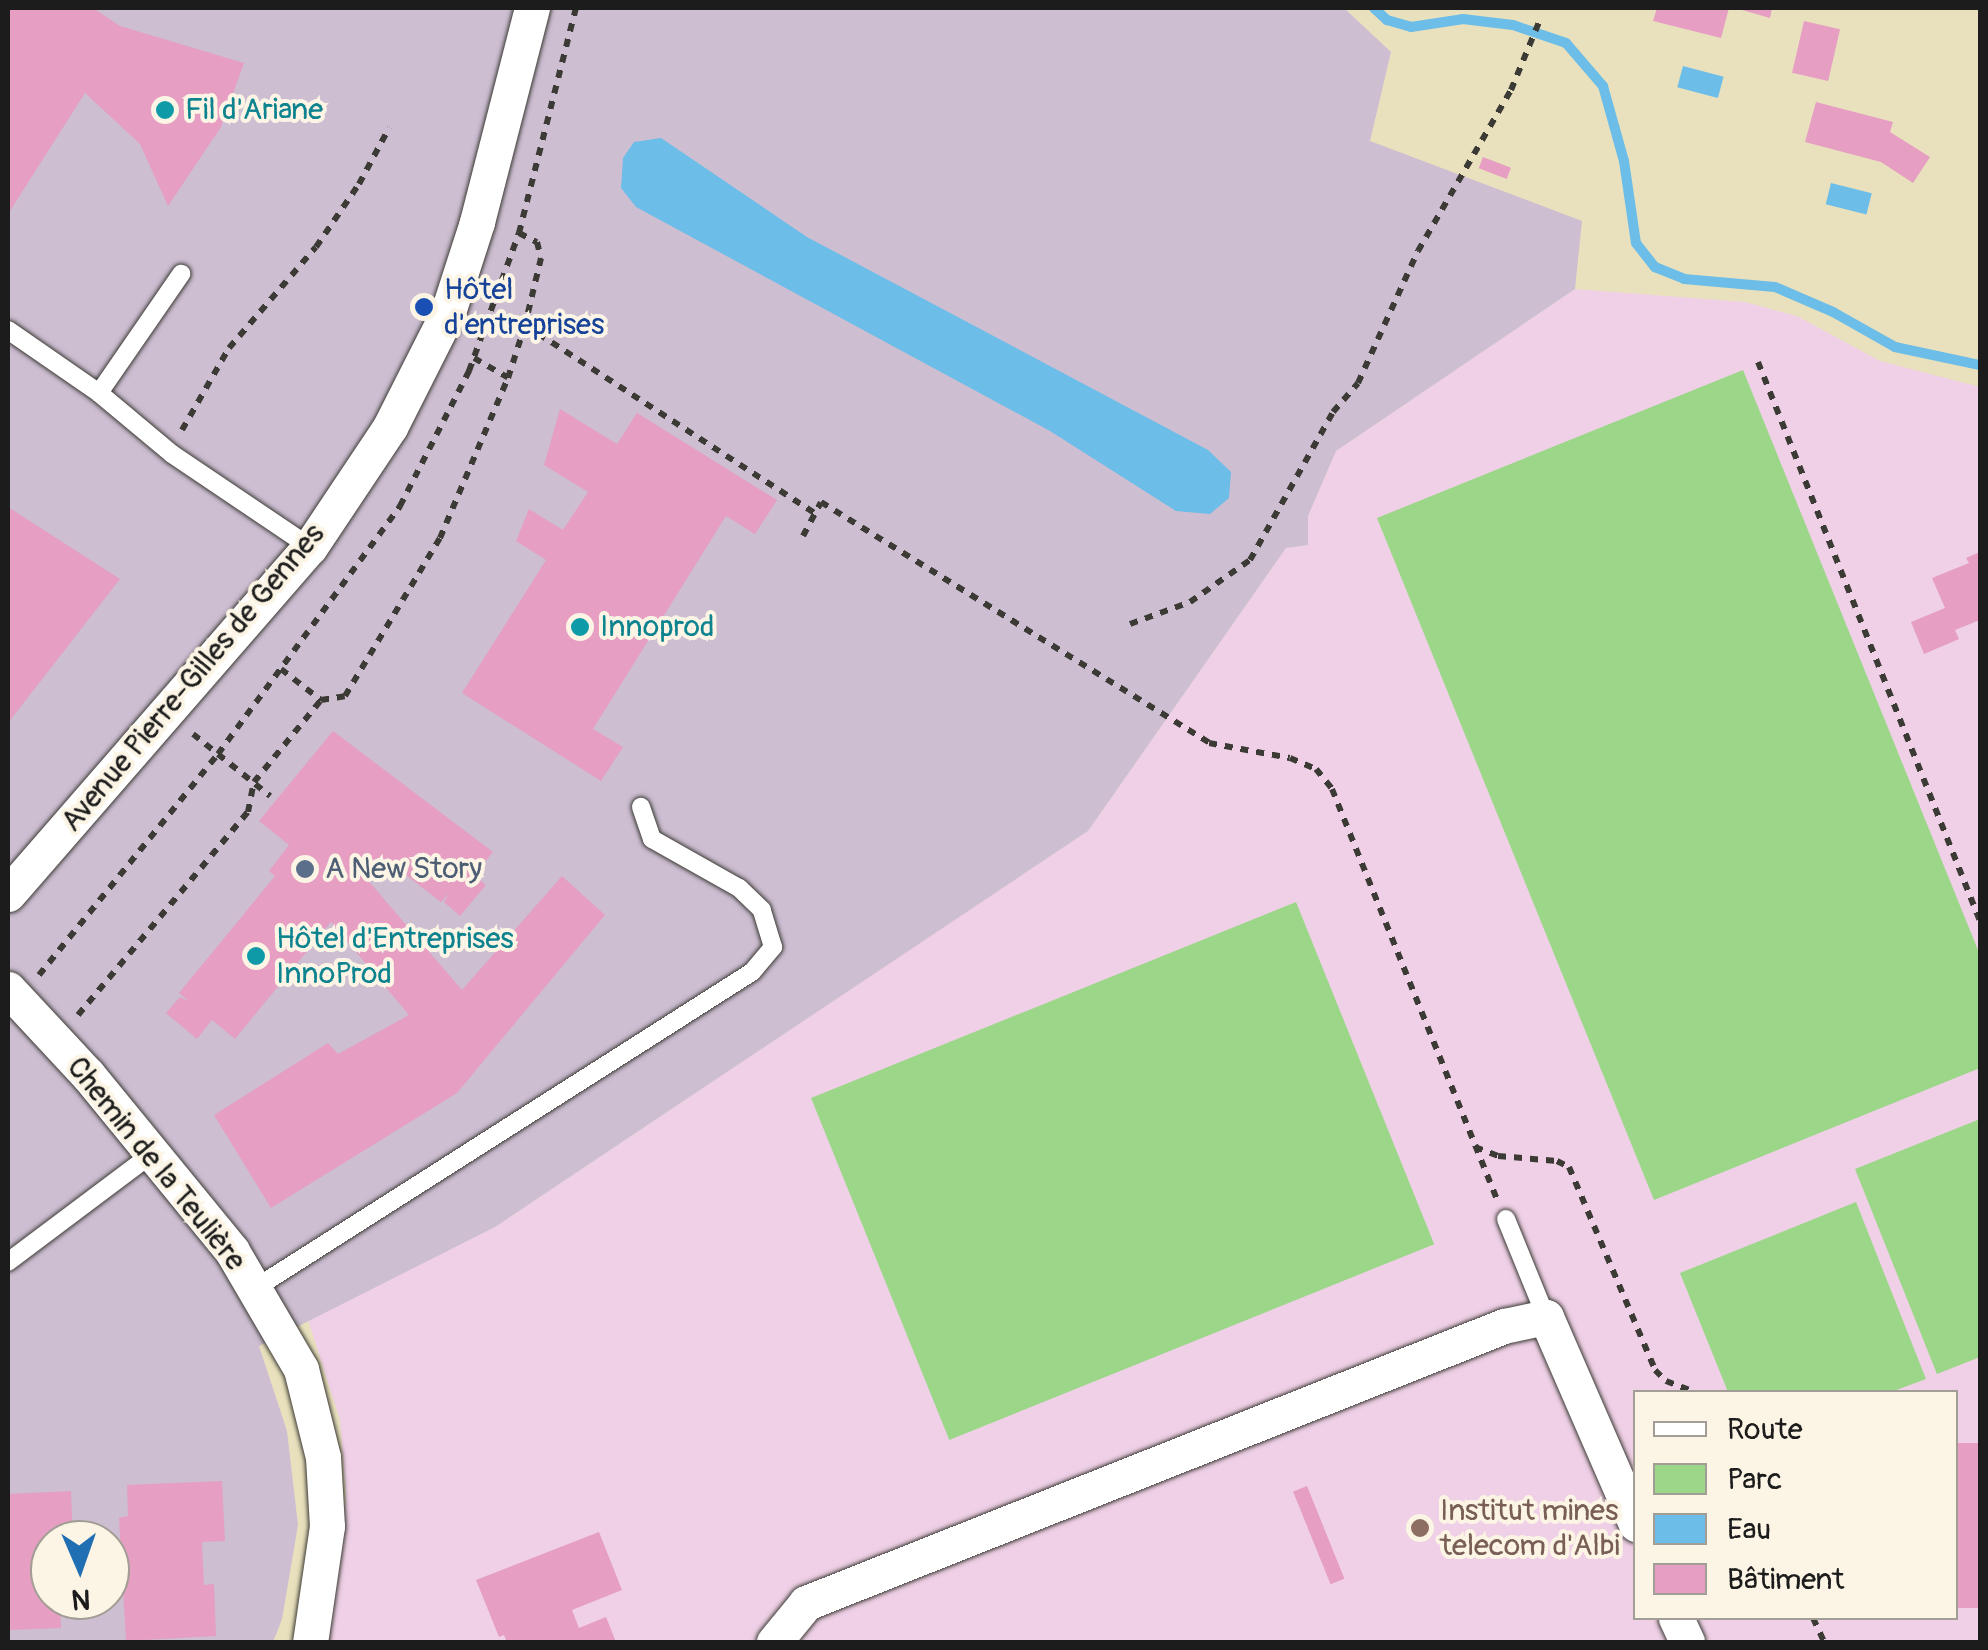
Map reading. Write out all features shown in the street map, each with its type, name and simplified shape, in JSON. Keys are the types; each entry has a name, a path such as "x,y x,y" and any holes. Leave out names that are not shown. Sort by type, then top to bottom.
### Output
{"street":[{"name":"Avenue Pierre-Gilles de Gennes","path":"8,894 310,547 390,428 448,312 477,222 532,8"},
{"name":"Chemin de la Teulière","path":"8,988 154,1153 232,1251 301,1369 323,1458 328,1526 310,1642"},
{"path":"774,1642 806,1604 1504,1326 1546,1317 1633,1517"}],"lane":[{"path":"99,392 181,274"},
{"path":"8,330 99,392 172,454 310,547"},
{"path":"254,1289 752,972 773,947 762,910 738,888 652,838 641,807"},
{"path":"8,1262 154,1153"},
{"path":"1506,1218 1546,1317"}],"path":[{"path":"1130,624 1190,602 1250,560 1332,412 1358,383 1418,252 1511,90 1539,22"},
{"path":"172,454 192,406 229,348 316,246 358,184 389,128"},
{"path":"70,1026 248,812 254,782 321,700 345,696 440,538 508,378 525,326 541,258 537,242 519,233"},
{"path":"525,326 815,514"},
{"path":"474,358 508,378"},
{"path":"1758,362 1980,921"},
{"path":"802,536 821,502 1208,743 1290,758 1316,768 1332,789 1506,1218"},
{"path":"280,669 321,700"},
{"path":"167,714 270,796"},
{"path":"1474,1147 1498,1156 1556,1160 1569,1166 1656,1370 1666,1381 1690,1390"}],"shaded area":[{"path":"8,8 1344,8 1391,52 1370,141 1582,221 1575,289 1336,451 1308,516 1308,545 1286,548 1088,831 495,1227 259,1346 287,1431 298,1525 282,1619 273,1642 8,1642"},
{"path":"1575,289 1745,302 1797,316 1880,361 1980,387 1980,1642 326,1642 346,1495 340,1420 308,1320 495,1227 1088,831 1286,548 1307,545 1308,516 1336,451"}],"green space":[{"path":"1743,370 1980,955 1980,1068 1654,1200 1377,518"},
{"path":"1296,902 1434,1244 949,1440 811,1098"},
{"path":"1980,1119 1980,1357 1937,1374 1855,1169"},
{"path":"1856,1202 1926,1379 1896,1390 1727,1390 1680,1273"}],"water":[{"path":"1683,66 1724,77 1718,98 1677,87"},
{"path":"661,138 807,237 1208,450 1231,472 1229,498 1210,514 1176,511 1050,431 636,207 621,188 623,158 634,142"},
{"path":"1831,183 1872,193 1866,215 1826,204"}],"building":[{"name":"Fil d'Ariane","path":"8,8 93,8 120,26 244,63 221,127 168,206 140,144 85,93 8,214"},
{"path":"1657,8 1729,8 1721,38 1653,21"},
{"path":"1735,8 1772,8 1770,18"},
{"path":"1804,21 1840,29 1828,81 1792,73"},
{"path":"1816,102 1893,122 1890,132 1930,157 1913,183 1881,162 1805,142"},
{"path":"1483,157 1511,168 1507,179 1479,168"},
{"name":"Innoprod","path":"560,409 617,444 637,413 777,500 755,534 726,516 593,729 623,747 601,781 462,693 546,560 516,541 529,509 563,530 588,492 544,465"},
{"path":"8,507 120,579 8,723"},
{"path":"1980,552 1980,620 1955,630 1959,639 1924,654 1911,622 1945,608 1932,578 1969,563 1966,558"},
{"name":"Hôtel d'Entreprises InnoProd","path":"333,731 493,852 474,875 486,885 460,916 444,902 449,893 441,902 385,859 366,878 462,990 562,876 605,915 457,1093 271,1208 214,1115 328,1043 338,1054 409,1015 331,922 235,1039 212,1020 197,1039 166,1013 180,997 189,1001 179,993 275,876 269,871 289,845 259,821"},
{"path":"1958,1443 1980,1443 1980,1608 1958,1608"},
{"path":"222,1481 225,1541 202,1542 204,1585 214,1584 216,1636 126,1641 125,1620 130,1620 130,1520 119,1518 128,1516 127,1485"},
{"path":"1307,1486 1344,1579 1331,1584 1293,1492"},
{"path":"71,1491 72,1520 30,1520 30,1620 61,1620 61,1628 8,1630 8,1494"},
{"path":"599,1532 622,1590 572,1610 579,1628 606,1617 616,1642 507,1642 504,1635 499,1637 476,1580"}],"waterway":[{"path":"1374,8 1387,20 1411,27 1463,19 1513,25 1566,43 1603,86 1624,161 1636,243 1655,267 1684,279 1775,287 1833,312 1895,347 1980,365"}],"place":[{"name":"Fil d'Ariane","path":"165,110"},
{"name":"Hôtel d'entreprises","path":"424,307"},
{"name":"Innoprod","path":"580,627"},
{"name":"A New Story","path":"305,869"},
{"name":"Hôtel d'Entreprises InnoProd","path":"256,956"},
{"name":"Institut mines telecom d'Albi","path":"1420,1528"}]}
